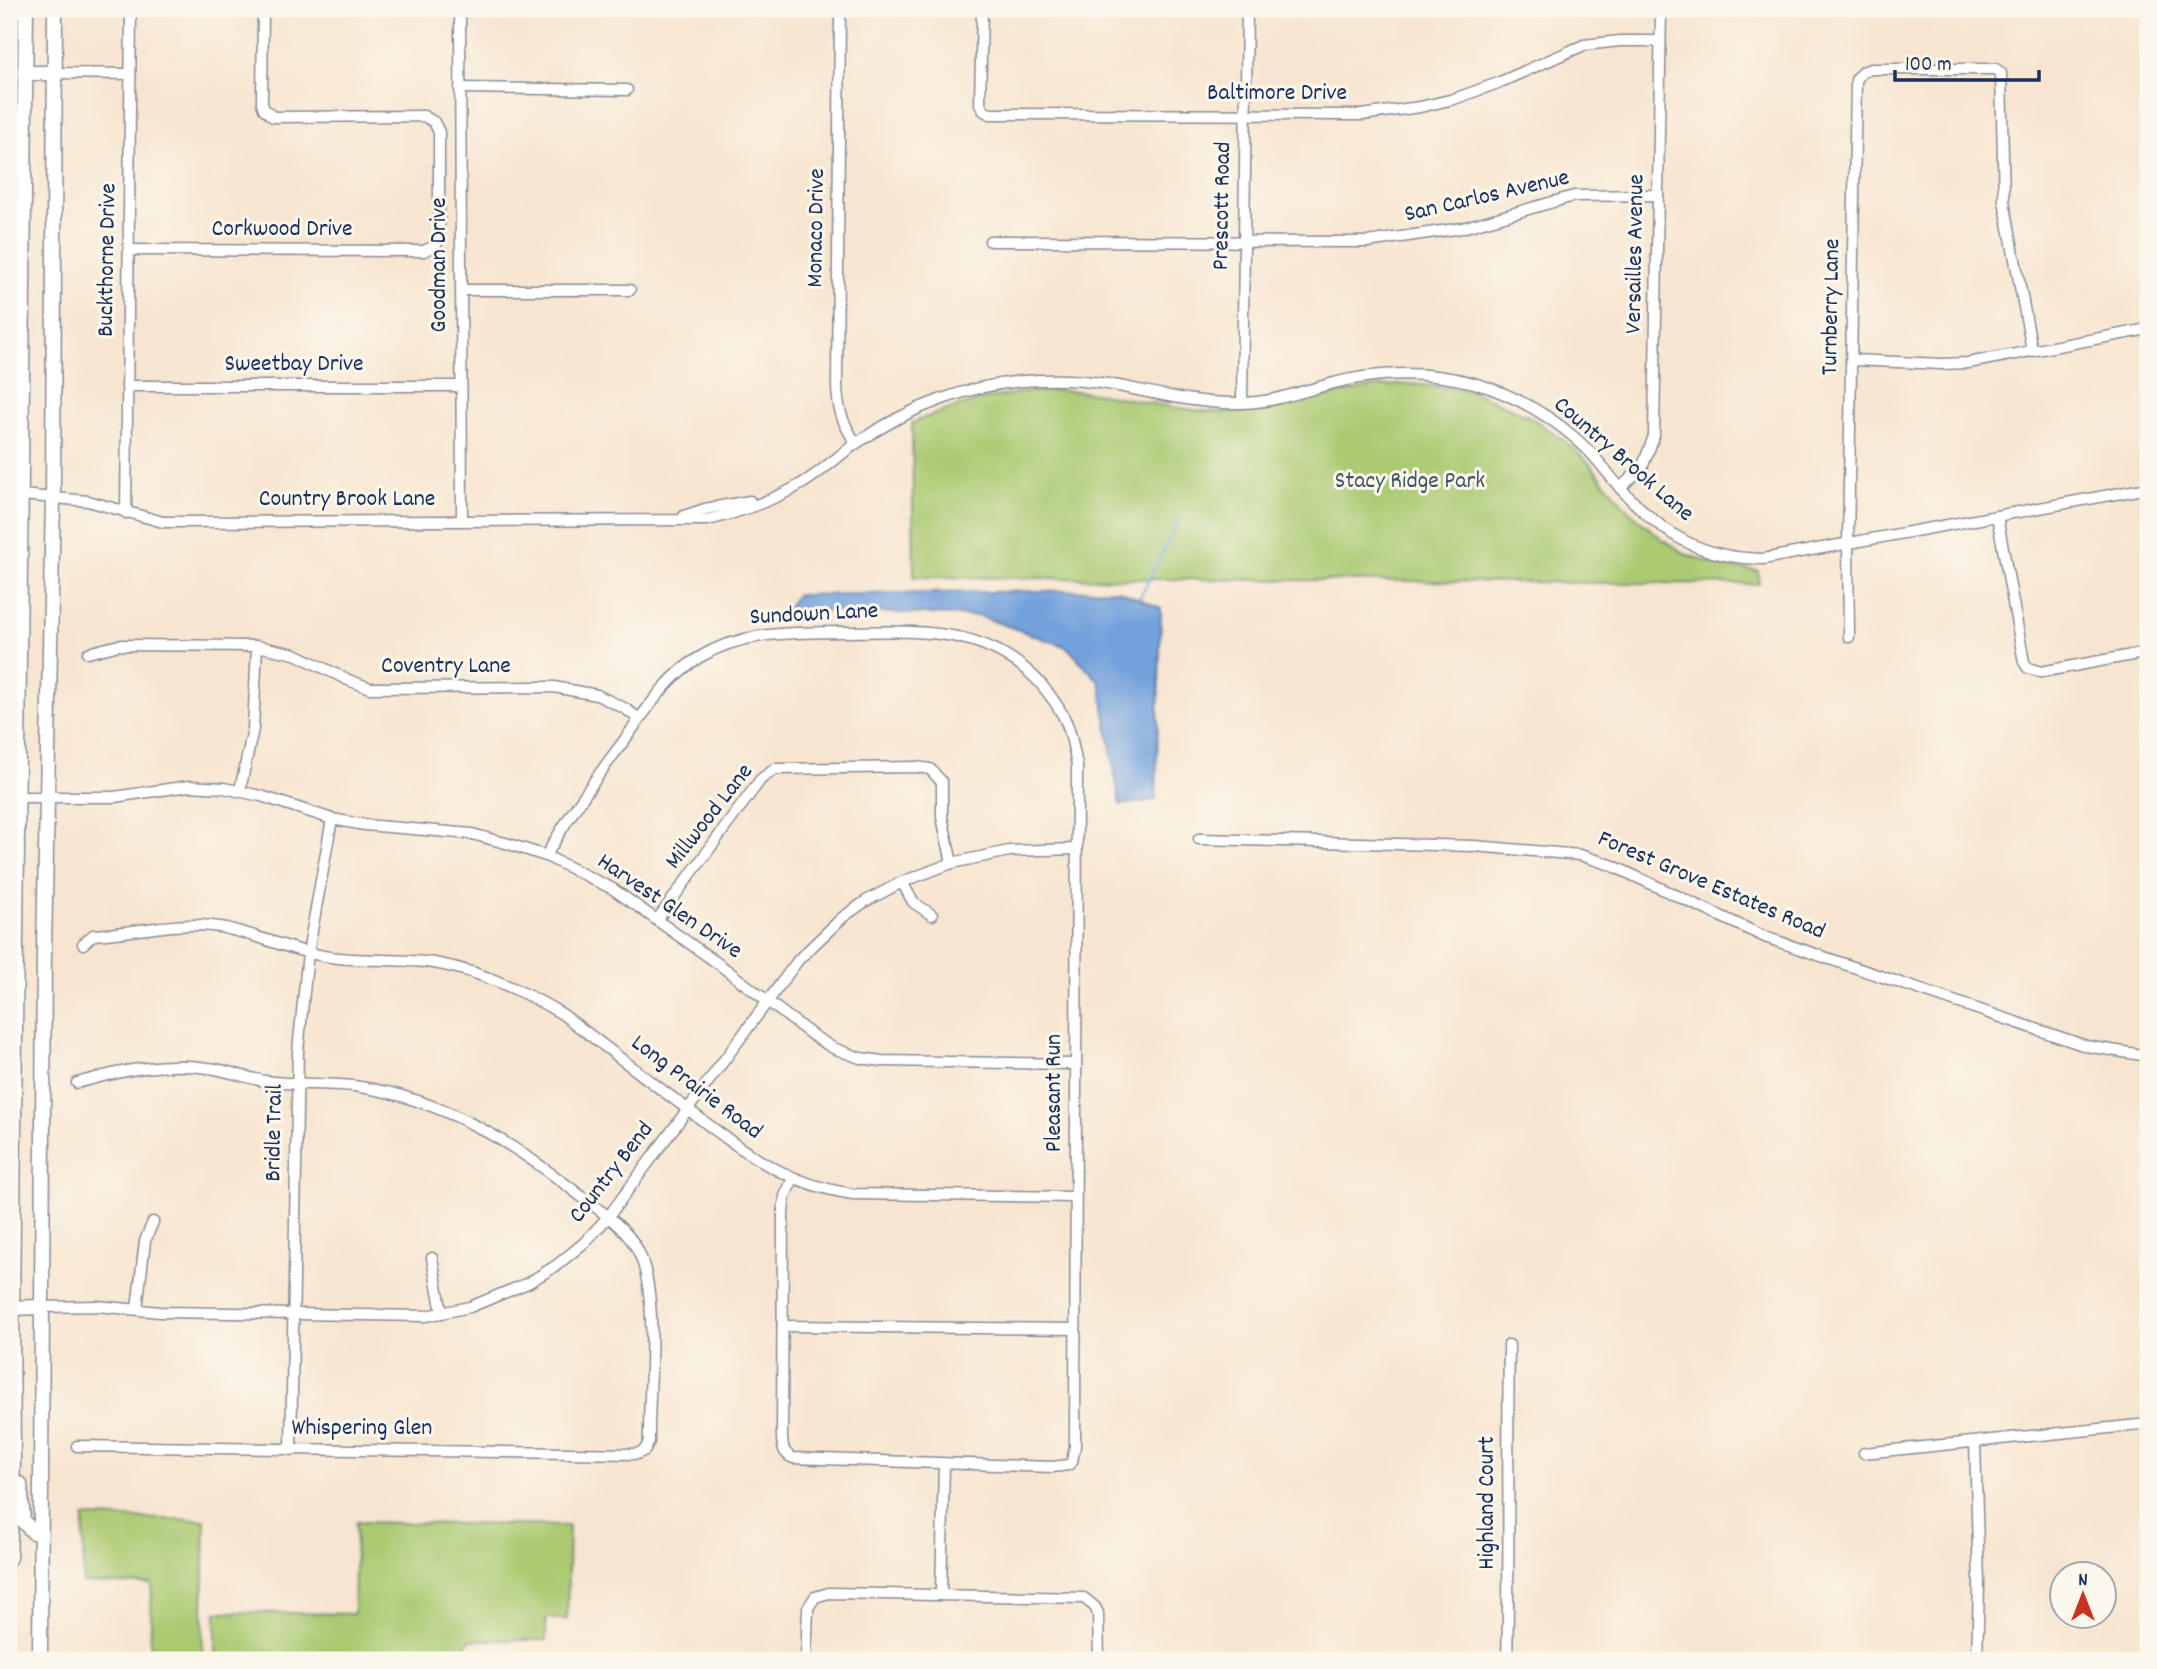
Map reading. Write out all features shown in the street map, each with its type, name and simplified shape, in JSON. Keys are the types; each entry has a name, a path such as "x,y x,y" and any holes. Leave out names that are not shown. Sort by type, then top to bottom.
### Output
{"main road":[{"path":"9,1559 13,1420 18,797 13,496 26,9"},
{"path":"41,1658 41,1307 46,798 53,499 55,9"},
{"path":"25,73 55,73"},
{"path":"12,1308 41,1307"},
{"path":"13,1420 18,1446 23,1521 33,1532 40,1532"}],"street":[{"name":"Buckthorne Drive","path":"126,513 131,9"},
{"name":"Corkwood Drive","path":"129,250 424,251 435,247 439,237 439,132 434,122 424,117 273,117 262,103 263,9"},
{"name":"Goodman Drive","path":"460,9 462,520"},
{"name":"Monaco Drive","path":"840,9 837,392 844,426 856,443"},
{"name":"Baltimore Drive","path":"982,9 980,101 981,108 987,113 1362,115 1454,99 1498,83 1584,45 1620,41 1660,41"},
{"name":"Prescott Road","path":"1242,403 1247,9"},
{"name":"Versailles Avenue","path":"1620,488 1642,468 1654,436 1661,9"},
{"name":"Turnberry Lane","path":"1849,637 1848,544 1856,80 1862,72 1871,69 2000,71 2004,201 2032,350"},
{"path":"55,73 131,74"},
{"path":"460,88 627,90"},
{"name":"San Carlos Avenue","path":"990,242 1335,244 1399,239 1462,228 1574,196 1658,195"},
{"path":"461,290 630,290"},
{"path":"1852,360 1968,363 2148,329"},
{"name":"Country Brook Lane","path":"13,496 88,501 163,522 676,519 705,509 767,499 803,483 856,443 906,414 940,400 990,386 1075,380 1107,384 1168,398 1242,403 1289,396 1331,384 1379,375 1428,374 1453,378 1502,393 1547,417 1587,449 1620,488 1657,524 1698,548 1725,556 1763,559 2148,488"},
{"name":"Sweetbay Drive","path":"127,386 461,386"},
{"path":"1997,516 2024,662 2031,670 2041,672 2148,652"},
{"name":"Sundown Lane","path":"546,856 564,823 666,686 684,668 717,648 742,639 784,633 929,632 966,637 999,650 1029,671 1051,695 1067,724"},
{"name":"Coventry Lane","path":"88,653 119,645 257,646 295,654 348,681 370,688 554,687 597,695 626,709 639,719"},
{"path":"240,790 253,729 257,646"},
{"name":"Pleasant Run","path":"944,1464 1053,1466 1072,1462 1074,1457 1077,765 1067,724"},
{"name":"Millwood Lane","path":"657,920 768,773 784,768 896,767 925,768 935,772 942,782 942,817 952,863"},
{"name":"Harvest Glen Drive","path":"18,797 127,796 189,786 240,790 332,819 365,825 472,834 546,856 613,889 833,1048 860,1058 882,1062 1076,1064"},
{"name":"Bridle Trail","path":"291,1450 296,1083 307,953 332,819"},
{"name":"Forest Grove Estates Road","path":"1199,839 1474,846 1580,855 1611,865 1765,936 2086,1046 2148,1056"},
{"name":"Country Bend","path":"41,1307 97,1306 160,1312 412,1316 442,1313 493,1299 527,1283 566,1257 585,1242 608,1217 766,1001 799,959 827,931 866,901 902,882 952,863 1009,851 1076,849"},
{"path":"902,882 913,902 932,915"},
{"name":"Long Prairie Road","path":"83,944 93,935 190,925 219,927 307,953 337,958 432,963 489,977 562,1014 752,1156 793,1179 812,1186 853,1194 1075,1197"},
{"path":"77,1083 120,1071 176,1065 235,1072 265,1081 365,1088 413,1099 460,1117 498,1137 608,1217"},
{"path":"793,1179 785,1196 783,1213 783,1449 793,1458 944,1464 941,1595"},
{"name":"Whispering Glen","path":"77,1446 632,1455 645,1450 649,1441 649,1284 646,1268 635,1246 608,1217"},
{"path":"137,1309 145,1241 153,1222"},
{"path":"432,1258 442,1313"},
{"path":"783,1326 1075,1329"},
{"name":"Highland Court","path":"1507,1660 1510,1534 1507,1459 1509,1346"},
{"path":"1864,1453 2148,1424"},
{"path":"1975,1442 1979,1584 1977,1660"},
{"path":"806,1660 808,1608 816,1597 829,1593 1084,1598 1093,1605 1099,1620 1099,1660"}],"green space":[{"name":"Stacy Ridge Park","path":"1411,384 1469,390 1530,417 1566,442 1588,462 1628,510 1662,539 1687,555 1721,566 1758,571 1759,584 914,577 912,423 934,414 1001,396 1047,391 1094,393 1189,409 1257,411 1369,388"},
{"path":"84,1517 205,1520 202,1660 150,1660 152,1584 83,1583"},
{"path":"356,1522 569,1526 567,1619 546,1618 546,1640 470,1640 463,1649 462,1660 216,1660 216,1612 354,1614"}],"water":[{"path":"1117,590 1161,608 1156,800 1120,805 1100,682 1067,647 979,616 787,609 796,595"}],"waterway":[{"path":"1139,599 1181,516"}]}
